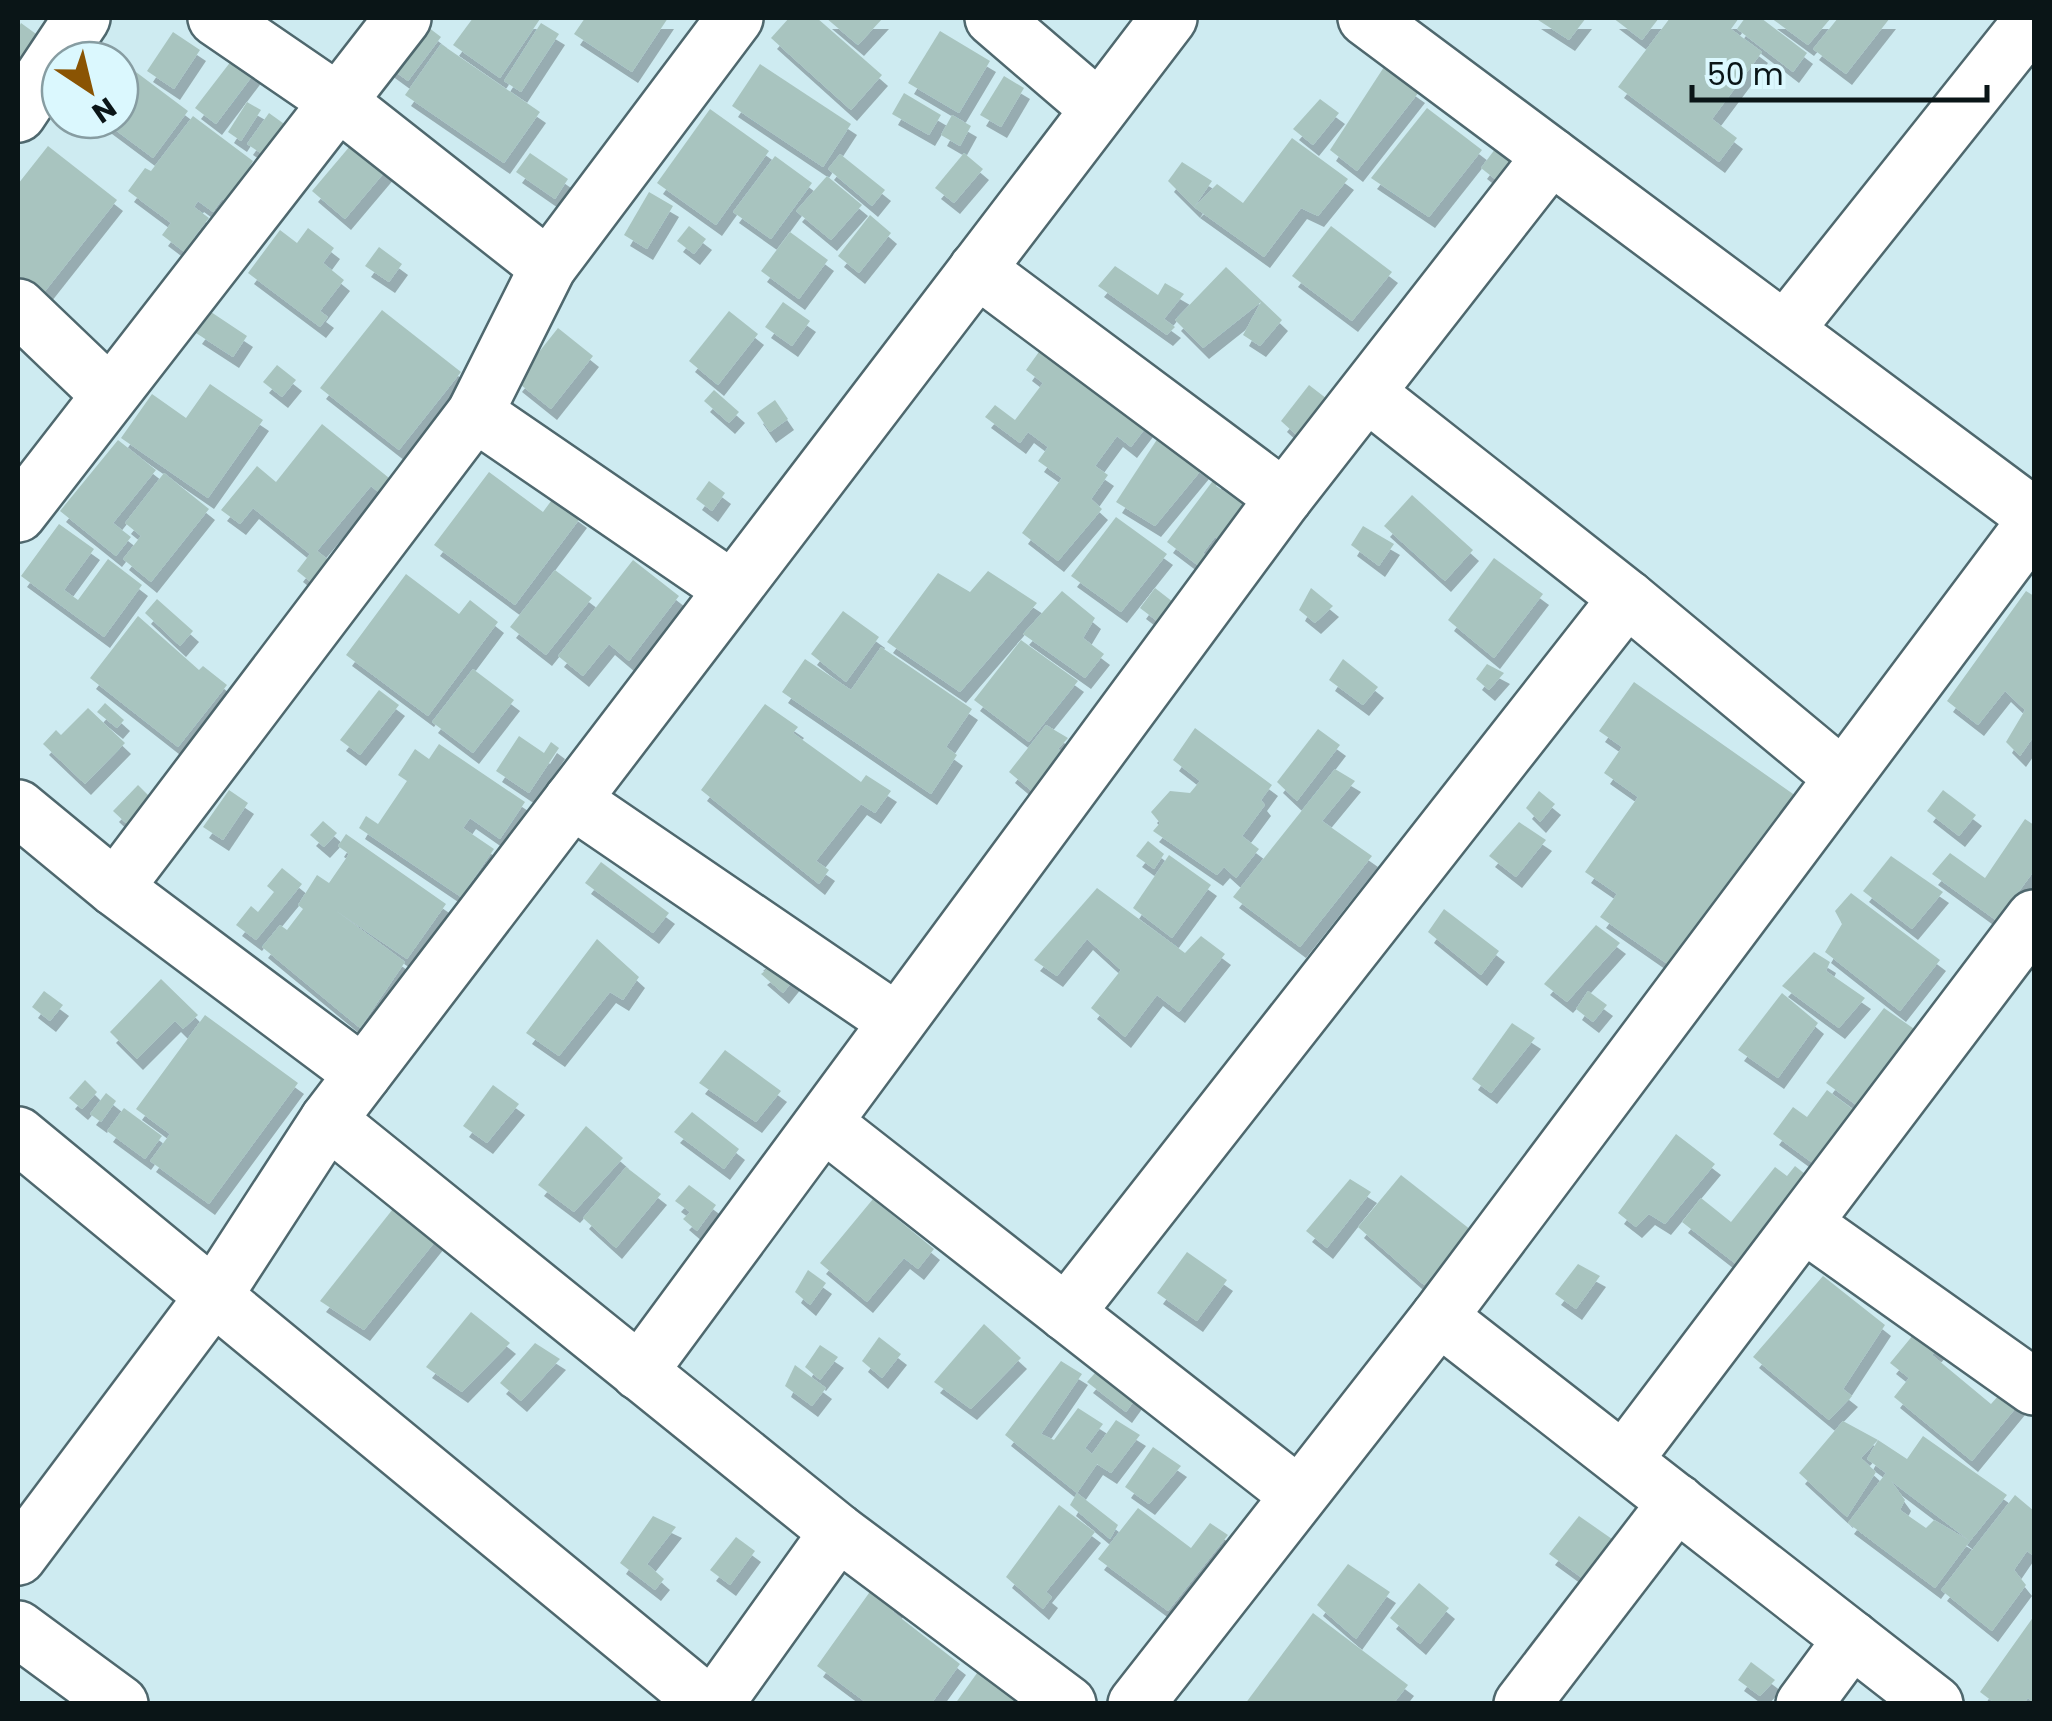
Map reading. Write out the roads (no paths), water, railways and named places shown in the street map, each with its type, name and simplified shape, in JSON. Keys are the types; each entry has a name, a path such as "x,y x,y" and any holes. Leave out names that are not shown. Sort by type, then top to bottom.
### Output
{"street":[{"path":"18,114 82,18"},
{"path":"216,18 340,103 548,268"},
{"path":"18,514 403,18"},
{"path":"115,888 475,412 548,268 735,18"},
{"path":"993,18 1099,109"},
{"path":"18,1556 213,1297 328,1120 1169,18"},
{"path":"1136,1704 1296,1494 1439,1316 2034,520 1366,18"},
{"path":"1784,330 2013,37"},
{"path":"639,1372 1284,498 1552,156"},
{"path":"977,269 1284,498"},
{"path":"18,307 109,394"},
{"path":"1367,393 1626,598 1840,776"},
{"path":"475,412 732,589"},
{"path":"1066,1313 1626,598"},
{"path":"572,800 896,1022"},
{"path":"18,808 115,888 363,1074"},
{"path":"1624,1460 2034,920"},
{"path":"328,1120 838,1532 1068,1704"},
{"path":"825,1124 1296,1494"},
{"path":"18,1136 712,1704 838,1532"},
{"path":"1804,1224 2034,1387"},
{"path":"1439,1316 1935,1704"},
{"path":"1522,1704 1678,1502"},
{"path":"18,1629 120,1704"},
{"path":"1804,1704 1852,1639"}]}
